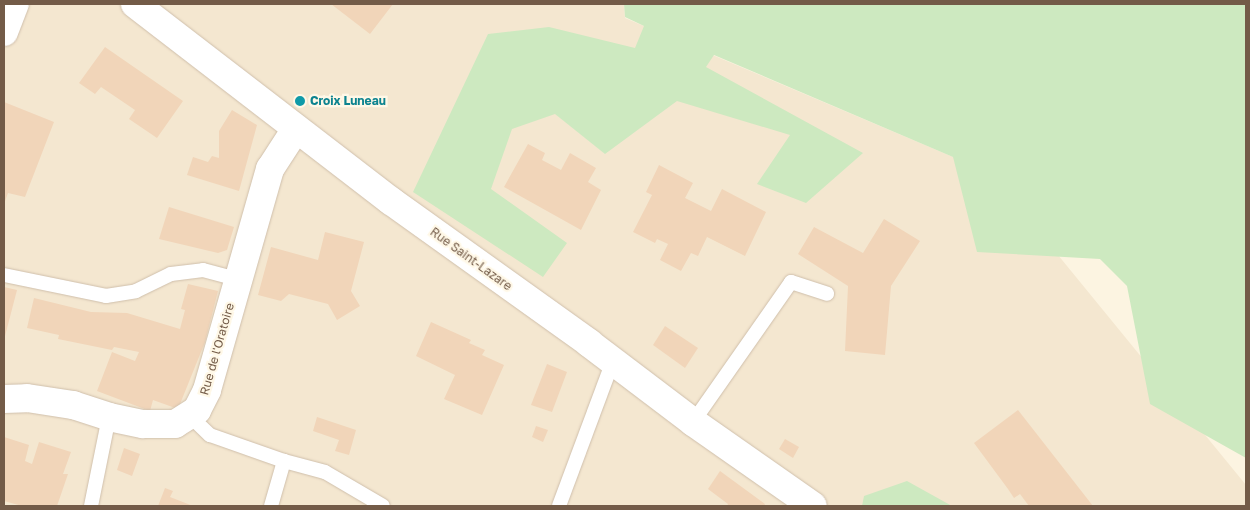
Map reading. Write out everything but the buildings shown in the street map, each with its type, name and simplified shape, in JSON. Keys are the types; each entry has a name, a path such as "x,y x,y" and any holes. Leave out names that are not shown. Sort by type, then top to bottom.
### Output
{"street":[{"path":"4,32 15,4"},
{"name":"Rue Saint-Lazare","path":"135,4 391,201 613,361 693,422 813,506"},
{"name":"Rue de l'Oratoire","path":"4,399 27,398 73,405 109,417 144,424 175,424 197,410 207,390 237,279 270,169 296,129"}],"lane":[{"path":"4,275 106,296 136,291 171,274 203,270 237,279"},
{"path":"693,422 791,282 827,294"},
{"path":"559,506 613,361"},
{"path":"189,415 210,435 284,461 325,472 383,506"},
{"path":"91,506 109,417"},
{"path":"271,506 284,461"}],"shaded area":[{"path":"4,4 624,4 625,18 991,173 1246,485 1246,506 4,506"}],"green space":[{"path":"624,4 1246,4 1246,458 1150,404 1127,286 1100,259 977,252 953,157 714,55 706,67 863,153 806,203 757,184 790,135 677,101 605,154 555,114 512,129 491,189 567,243 543,277 413,192 488,34 549,27 635,48 644,26 625,17"},
{"path":"907,481 952,506 862,506 864,496"}],"place":[{"name":"Croix Luneau","path":"300,101"}]}
